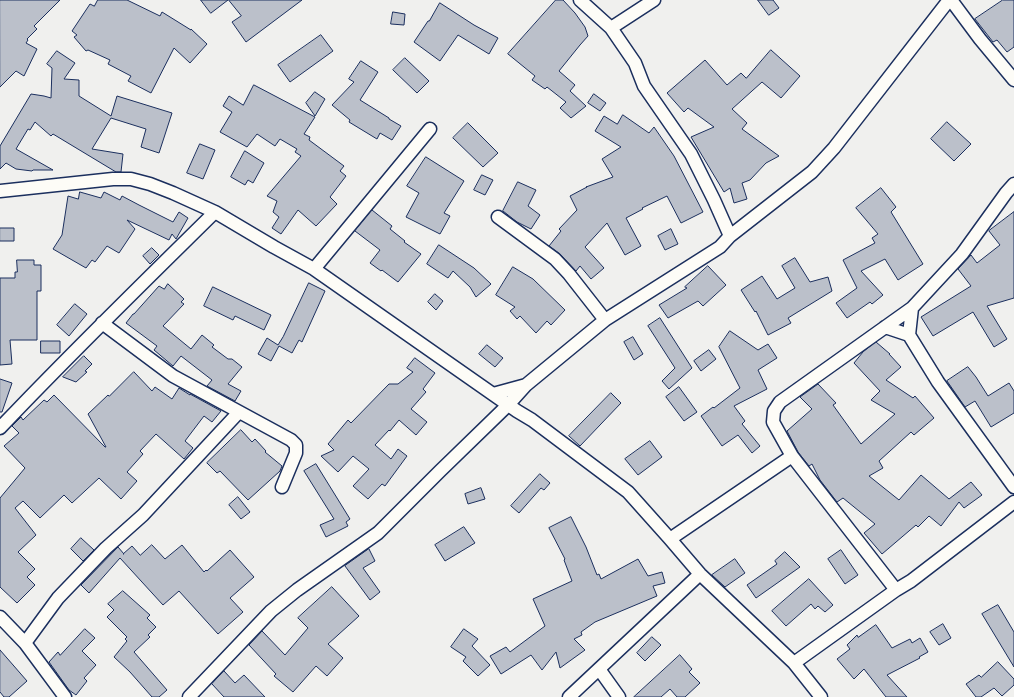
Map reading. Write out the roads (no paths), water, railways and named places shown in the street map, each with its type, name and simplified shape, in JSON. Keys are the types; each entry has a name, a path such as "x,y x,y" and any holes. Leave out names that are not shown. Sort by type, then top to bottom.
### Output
{"street":[{"path":"580,0 611,28 635,63 644,86 691,154 730,236"},
{"path":"611,28 654,0"},
{"path":"189,697 271,611 297,590 378,534 508,405 526,385 605,320 720,247 730,236 812,172 834,148 950,0 1014,80"},
{"path":"314,269 430,129"},
{"path":"0,191 113,179 132,179 173,193 215,212 314,269 508,405 532,420 628,492 700,574 794,663 821,697"},
{"path":"896,590 792,456 773,422 774,411 780,402 912,308 962,254 1014,184"},
{"path":"0,428 102,323 215,212"},
{"path":"498,217 555,259 569,274 605,320"},
{"path":"912,308 909,335 938,382 1014,487"},
{"path":"102,323 173,376 290,440 296,445 296,453 282,487"},
{"path":"885,327 909,335"},
{"path":"493,394 526,385"},
{"path":"25,643 58,598 106,548 143,514 239,412"},
{"path":"670,539 792,456"},
{"path":"794,663 896,590 911,581 1014,502"},
{"path":"569,697 700,574"},
{"path":"0,617 25,643 65,697"},
{"path":"599,669 619,697"}]}
